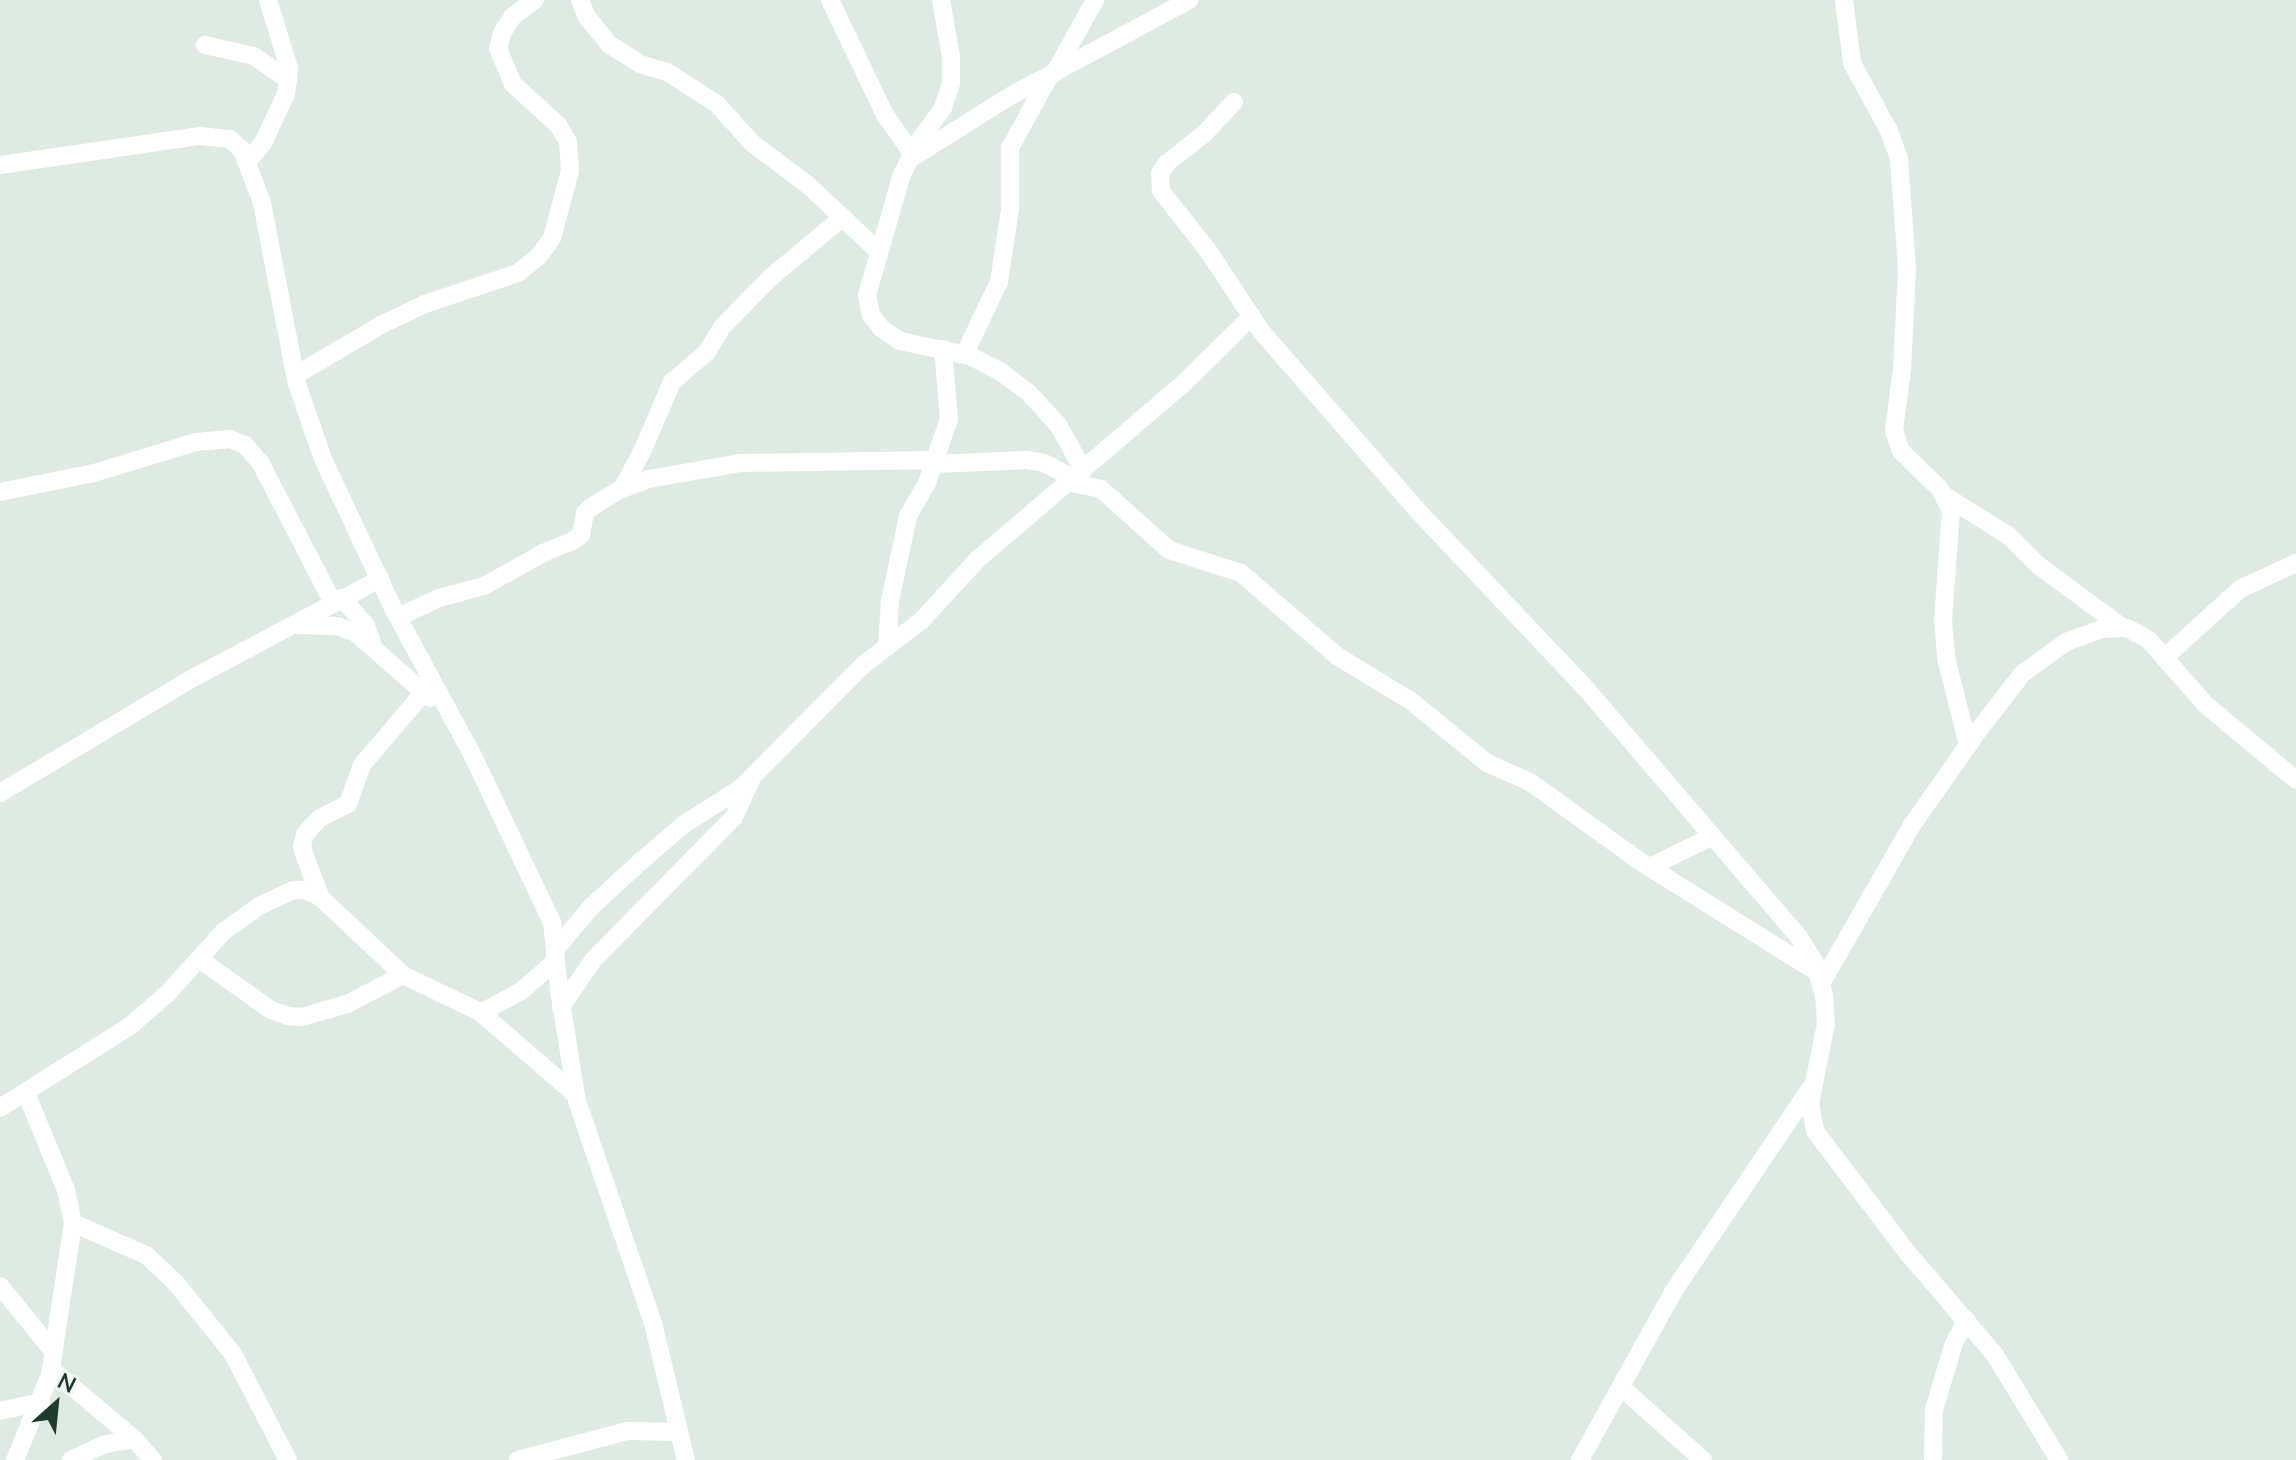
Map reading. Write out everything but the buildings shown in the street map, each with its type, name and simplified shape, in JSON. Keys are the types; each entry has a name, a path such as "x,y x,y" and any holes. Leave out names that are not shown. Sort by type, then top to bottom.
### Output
{"street":[{"path":"247,162 274,124 288,80 289,68 268,0"},
{"path":"296,375 403,314 518,273 539,256 552,238 570,171 568,142 558,125 513,84 498,49 502,33 513,16 535,0"},
{"path":"580,0 587,17 610,45 640,64 667,72 717,104 752,143 843,217 877,250"},
{"path":"830,0 885,115 911,156"},
{"path":"941,0 951,57 951,83 943,108 911,156 877,250 867,295 871,315 881,328 900,341 964,355 1001,372 1029,393 1059,426 1075,476"},
{"path":"964,355 999,282 1011,199 1010,148 1095,0"},
{"path":"911,156 1012,95 1189,0"},
{"path":"1844,0 1852,63 1896,146 1900,170 1907,268 1896,441 1945,496 2009,536 2038,565 2123,628 2148,639 2206,705 2296,780"},
{"path":"205,45 254,56 288,80"},
{"path":"1234,102 1204,134 1167,163 1159,183 1252,316 1419,512 1588,691 1799,937 1819,978 1826,1024 1810,1103 1815,1131 1906,1251 1967,1320 2020,1392 2059,1460"},
{"path":"0,165 215,135 230,139 242,150 262,203 296,375 323,459 398,617 552,922 561,1007 576,1095 653,1323 686,1460"},
{"path":"622,489 646,445 672,382 707,352 722,327 770,278 843,217"},
{"path":"481,1013 521,991 555,956 591,907 683,825 741,788 863,665 921,621 978,559 1183,384 1252,316"},
{"path":"887,647 890,601 904,530 936,462 949,419 943,349"},
{"path":"0,492 94,473 196,442 230,439 245,445 260,462 337,600 366,626 373,645"},
{"path":"398,617 439,598 484,586 543,553 573,541 581,535 585,513 622,489 649,479 740,463 1027,460 1044,463 1101,489 1169,550 1241,573 1337,656 1411,701 1487,763 1530,782 1650,867 1819,978"},
{"path":"1945,496 1953,522 1943,620 1945,645 1968,745"},
{"path":"2164,658 2240,589 2296,563"},
{"path":"0,793 105,728 380,579"},
{"path":"291,625 337,626 373,645 423,693 447,709"},
{"path":"1819,978 1912,825 2022,674 2066,642 2101,629 2123,628"},
{"path":"321,898 305,857 305,834 320,818 348,804 362,765 423,693"},
{"path":"561,1007 594,959 734,817 755,773"},
{"path":"1650,867 1711,837"},
{"path":"0,1108 130,1026 167,994 223,932 279,895 305,890 321,898 403,975 456,998 481,1013 576,1095"},
{"path":"199,959 271,1010 288,1016 302,1017 347,1004 403,975"},
{"path":"1580,1460 1673,1292 1814,1084"},
{"path":"15,1460 41,1402 52,1361 73,1223 66,1190 26,1093"},
{"path":"73,1223 135,1249 175,1282 233,1354 288,1460"},
{"path":"0,1286 52,1361 153,1460"},
{"path":"1933,1460 1934,1410 1954,1343 1967,1320"},
{"path":"1621,1387 1703,1460"},
{"path":"0,1411 41,1402"},
{"path":"518,1460 627,1431 679,1432"},
{"path":"71,1460 94,1448 134,1439"}]}
